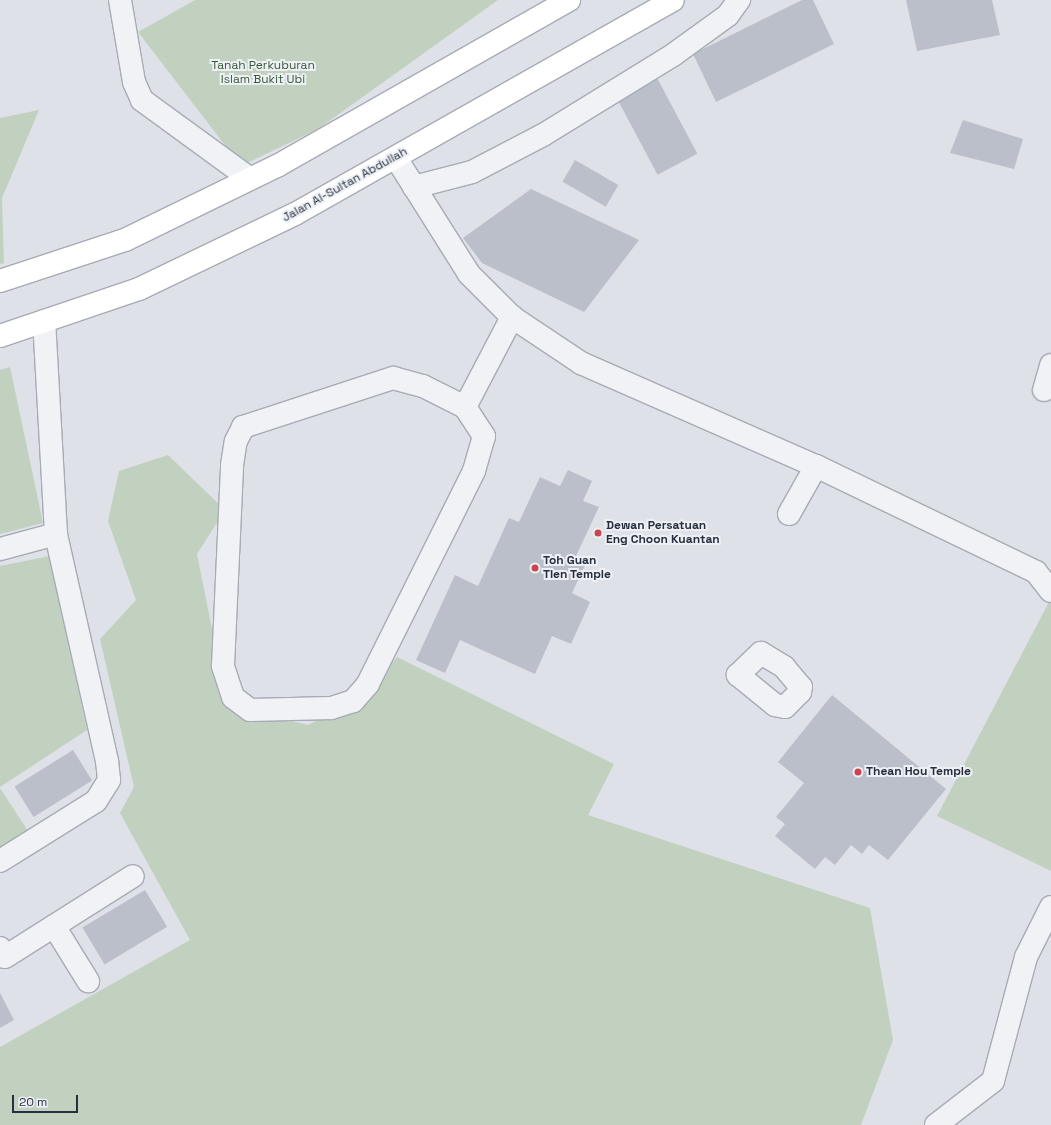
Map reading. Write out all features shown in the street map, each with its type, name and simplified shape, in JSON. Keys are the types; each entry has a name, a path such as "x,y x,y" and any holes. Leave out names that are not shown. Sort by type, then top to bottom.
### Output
{"main road":[{"path":"0,281 125,240 249,178 277,166 568,0"},
{"name":"Jalan Al-Sultan Abdullah","path":"0,336 139,289 295,214 673,0"}],"lane":[{"path":"120,0 134,82 142,100 249,178"},
{"path":"414,187 472,172 543,135 673,55 728,15 739,0"},
{"path":"396,158 469,274 512,317 581,363 816,466 1036,572 1051,591"},
{"path":"465,407 512,317"},
{"path":"0,861 96,801 109,780 107,761 56,534 44,321"},
{"path":"1044,390 1051,365"},
{"path":"393,378 423,386 465,407 484,436 474,471 368,684 353,701 332,708 250,710 233,697 223,666 232,465 236,441 244,427 393,378"},
{"path":"789,514 816,466"},
{"path":"0,548 56,534"},
{"path":"2,955 54,926 133,876"},
{"path":"936,1125 993,1081 1026,957 1051,907"},
{"path":"54,926 88,981"}],"green space":[{"name":"Tanah Perkuburan Islam Bukit Ubi","path":"195,0 498,0 318,129 241,166 138,32"},
{"path":"39,110 2,198 4,263 0,264 0,118"},
{"path":"10,367 43,523 0,534 0,370"},
{"path":"168,455 225,510 197,554 227,704 308,725 363,698 397,657 614,764 588,815 870,908 893,1040 861,1125 0,1125 0,1047 190,940 120,813 134,787 100,639 136,600 108,521 119,471"},
{"path":"50,556 87,730 0,787 0,566"},
{"path":"1051,598 1051,871 937,816"},
{"path":"0,788 28,831 0,848"}],"building":[{"path":"802,0 813,0 834,44 716,102 693,54"},
{"path":"906,0 992,0 1000,35 917,51"},
{"path":"656,76 697,154 658,175 616,97"},
{"path":"963,120 1023,139 1014,169 950,153"},
{"path":"575,160 618,185 606,207 562,182"},
{"path":"531,189 639,240 584,312 482,263 463,238"},
{"name":"Toh Guan Tien Temple","path":"568,470 592,481 583,501 599,507 576,556 587,561 572,593 590,602 571,644 552,636 535,674 460,640 445,673 416,660 455,575 478,586 509,518 519,522 540,477 560,486"},
{"name":"Thean Hou Temple","path":"832,695 946,789 888,860 869,845 862,854 851,845 835,865 825,857 815,869 775,836 785,824 776,817 804,783 778,762"},
{"path":"73,750 92,781 34,817 14,787"},
{"path":"145,890 167,927 105,964 82,928"},
{"path":"0,993 14,1020 0,1028"}],"place":[{"name":"Dewan Persatuan Eng Choon Kuantan","path":"598,533"},
{"name":"Toh Guan Tien Temple","path":"535,568"},
{"name":"Thean Hou Temple","path":"858,772"}]}
